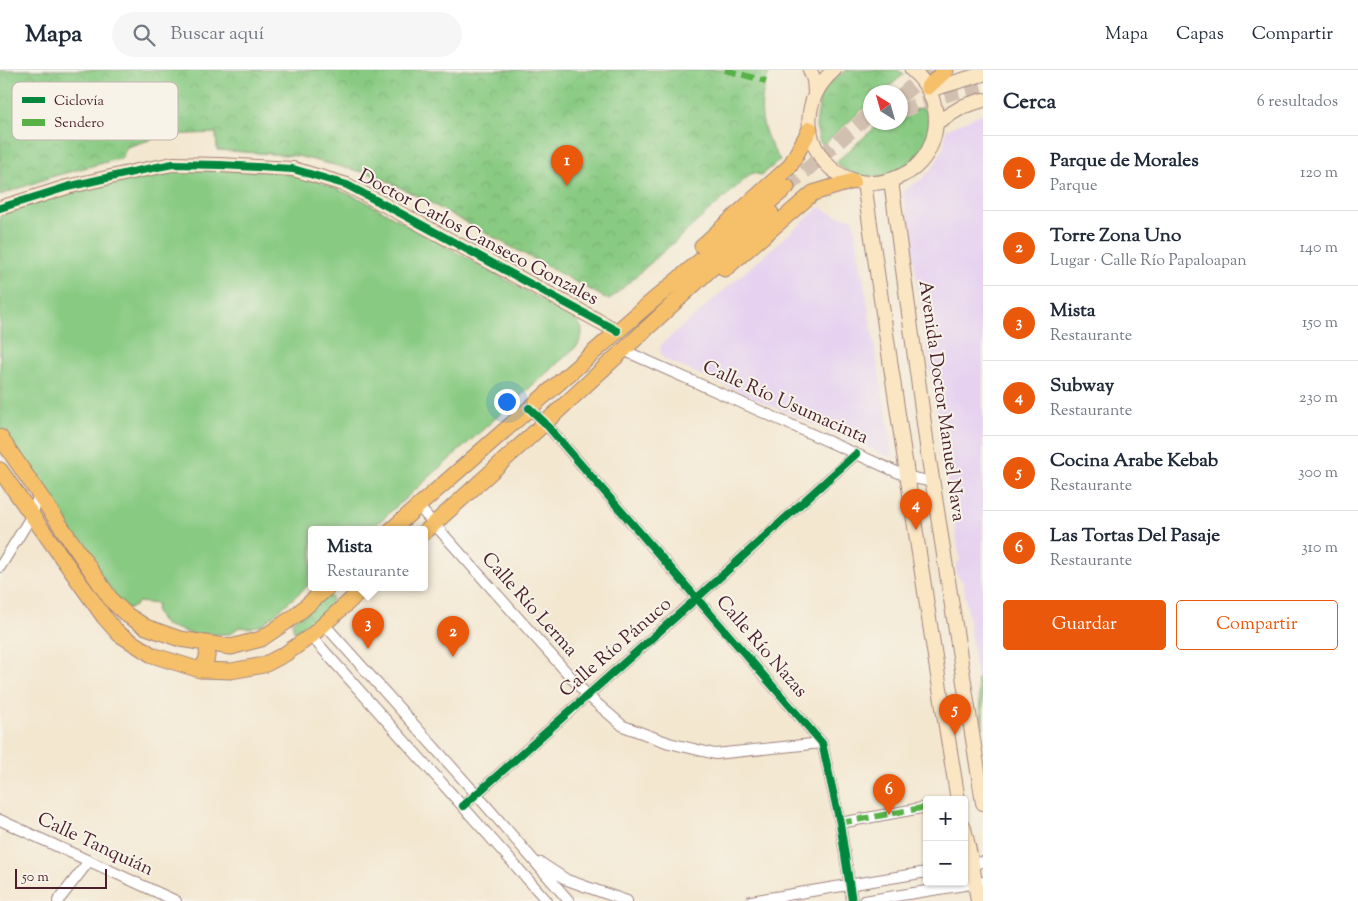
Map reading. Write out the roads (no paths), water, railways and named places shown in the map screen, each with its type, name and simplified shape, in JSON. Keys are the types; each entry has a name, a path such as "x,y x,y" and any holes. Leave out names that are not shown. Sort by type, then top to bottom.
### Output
{"main road":[{"path":"810,70 814,80 815,93"},
{"path":"834,70 826,77 815,93 810,110 810,129 814,146 824,161 837,173 858,182 878,184 891,181 909,172 923,159 933,141 937,122 935,105 928,88 912,70"},
{"path":"928,88 946,70"},
{"path":"928,88 983,74"},
{"path":"937,122 964,106 983,100"},
{"path":"643,308 674,271 790,166 810,129"},
{"name":"Doctor Carlos Canseco Gonzales","path":"0,208 66,188 137,170 173,164 220,164 293,169 347,185 617,331"},
{"name":"Avenida Doctor Manuel Nava","path":"891,181 928,453 983,803"},
{"path":"661,314 694,295 813,192 858,182"},
{"path":"858,182 908,477 957,796"},
{"path":"396,526 643,308 789,190 623,350 429,528"},
{"path":"0,437 112,601 127,615 146,626 180,639 231,647 261,639 295,616 324,591"},
{"path":"0,470 104,617 119,634 152,655 200,670 231,671 264,665 285,654 311,636 361,591"},
{"path":"200,670 208,656 206,644"},
{"path":"231,647 225,659 226,665 231,671"},
{"path":"967,841 979,882 978,901"}],"street":[{"name":"Calle Río Usumacinta","path":"623,350 908,477 934,482"},
{"name":"Calle Río Nazas","path":"529,408 545,423 822,743 840,822 852,901"},
{"name":"Calle Río Pánuco","path":"463,806 856,454"},
{"path":"0,567 43,499"},
{"name":"Calle Río Lerma","path":"418,506 429,528 587,695 623,726 669,743 715,754 822,743"},
{"path":"324,624 569,900"},
{"path":"311,636 547,901"},
{"path":"840,822 923,808"},
{"name":"Calle Tanquián","path":"0,820 176,901"},
{"path":"532,858 567,880 627,901"},
{"path":"58,901 88,861"},
{"path":"751,901 923,873"},
{"path":"864,901 979,882"},
{"path":"536,888 569,900"}],"tunnel":[{"path":"908,90 930,70"},
{"path":"908,108 951,93 983,85"},
{"path":"787,187 863,120"}],"place":[{"name":"Parque de Morales","path":"567,186"},
{"name":"Subway","path":"916,530"},
{"name":"Mista","path":"368,649"},
{"name":"Torre Zona Uno","path":"453,657"},
{"name":"Cocina Arabe Kebab","path":"955,735"},
{"name":"Las Tortas Del Pasaje","path":"889,815"}]}
